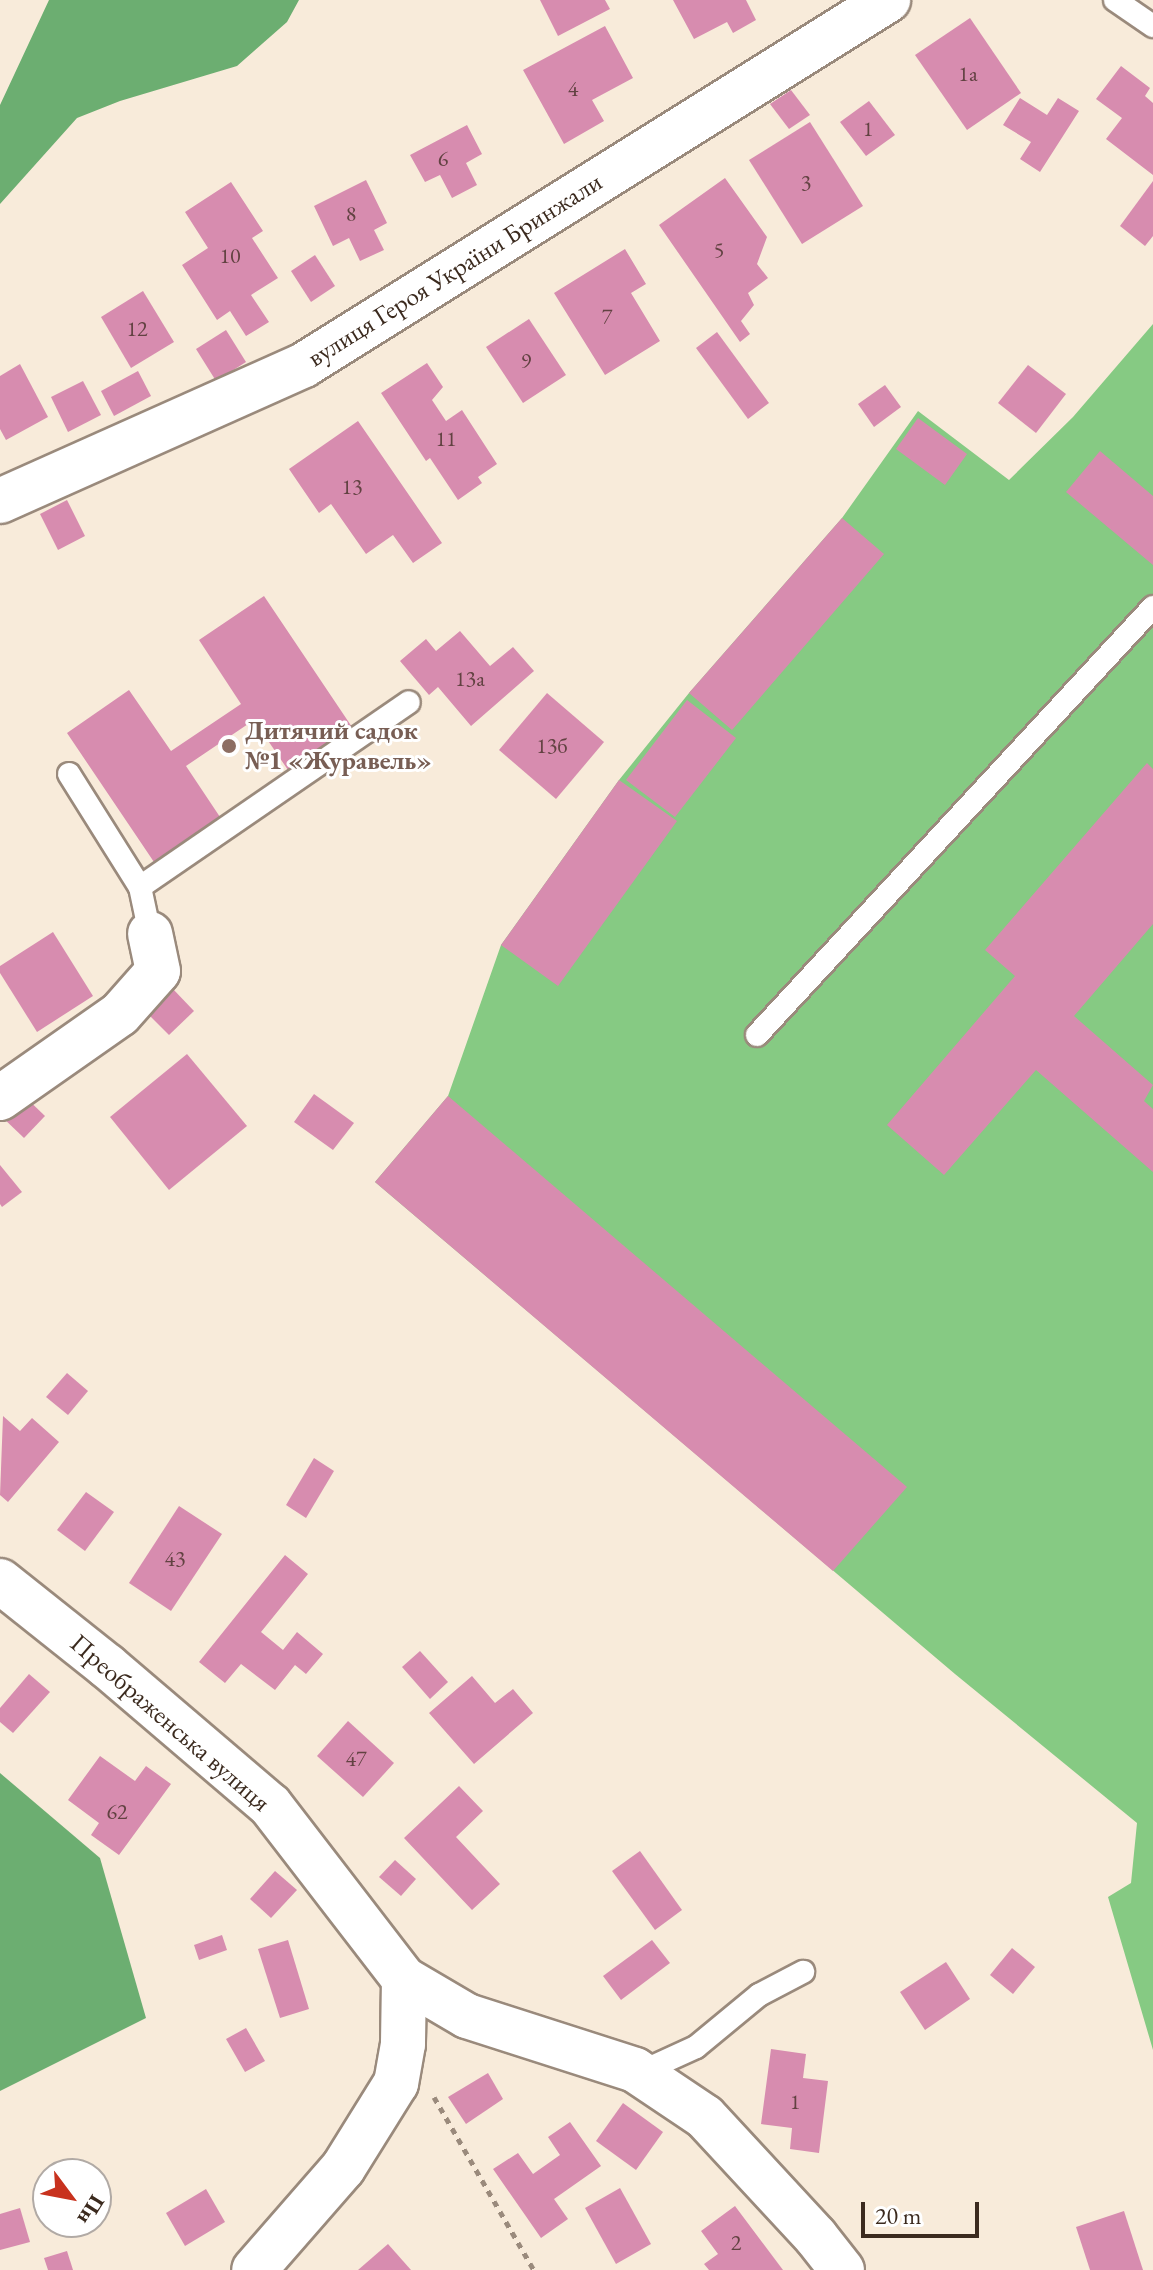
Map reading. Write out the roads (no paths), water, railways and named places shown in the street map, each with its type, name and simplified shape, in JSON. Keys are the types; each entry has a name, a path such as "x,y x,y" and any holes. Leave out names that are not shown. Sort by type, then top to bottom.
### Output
{"street":[{"name":"вулиця Героя України Бринжали","path":"0,501 304,365 888,0"},
{"path":"0,1098 120,1014 158,971 150,934"},
{"name":"Преображенська вулиця","path":"0,1581 107,1666 270,1805 404,1979"},
{"path":"254,2270 343,2168 396,2083 403,2044 404,1979 467,2016 639,2073 705,2117 816,2237 842,2270"}],"lane":[{"path":"1115,0 1153,26"},
{"path":"757,1035 1153,607"},
{"path":"140,887 409,702"},
{"path":"69,774 140,887 150,934"},
{"path":"639,2073 696,2047 759,1995 803,1972"}],"place":[{"name":"Дитячий садок №1 «Журавель»","path":"229,746"}]}
